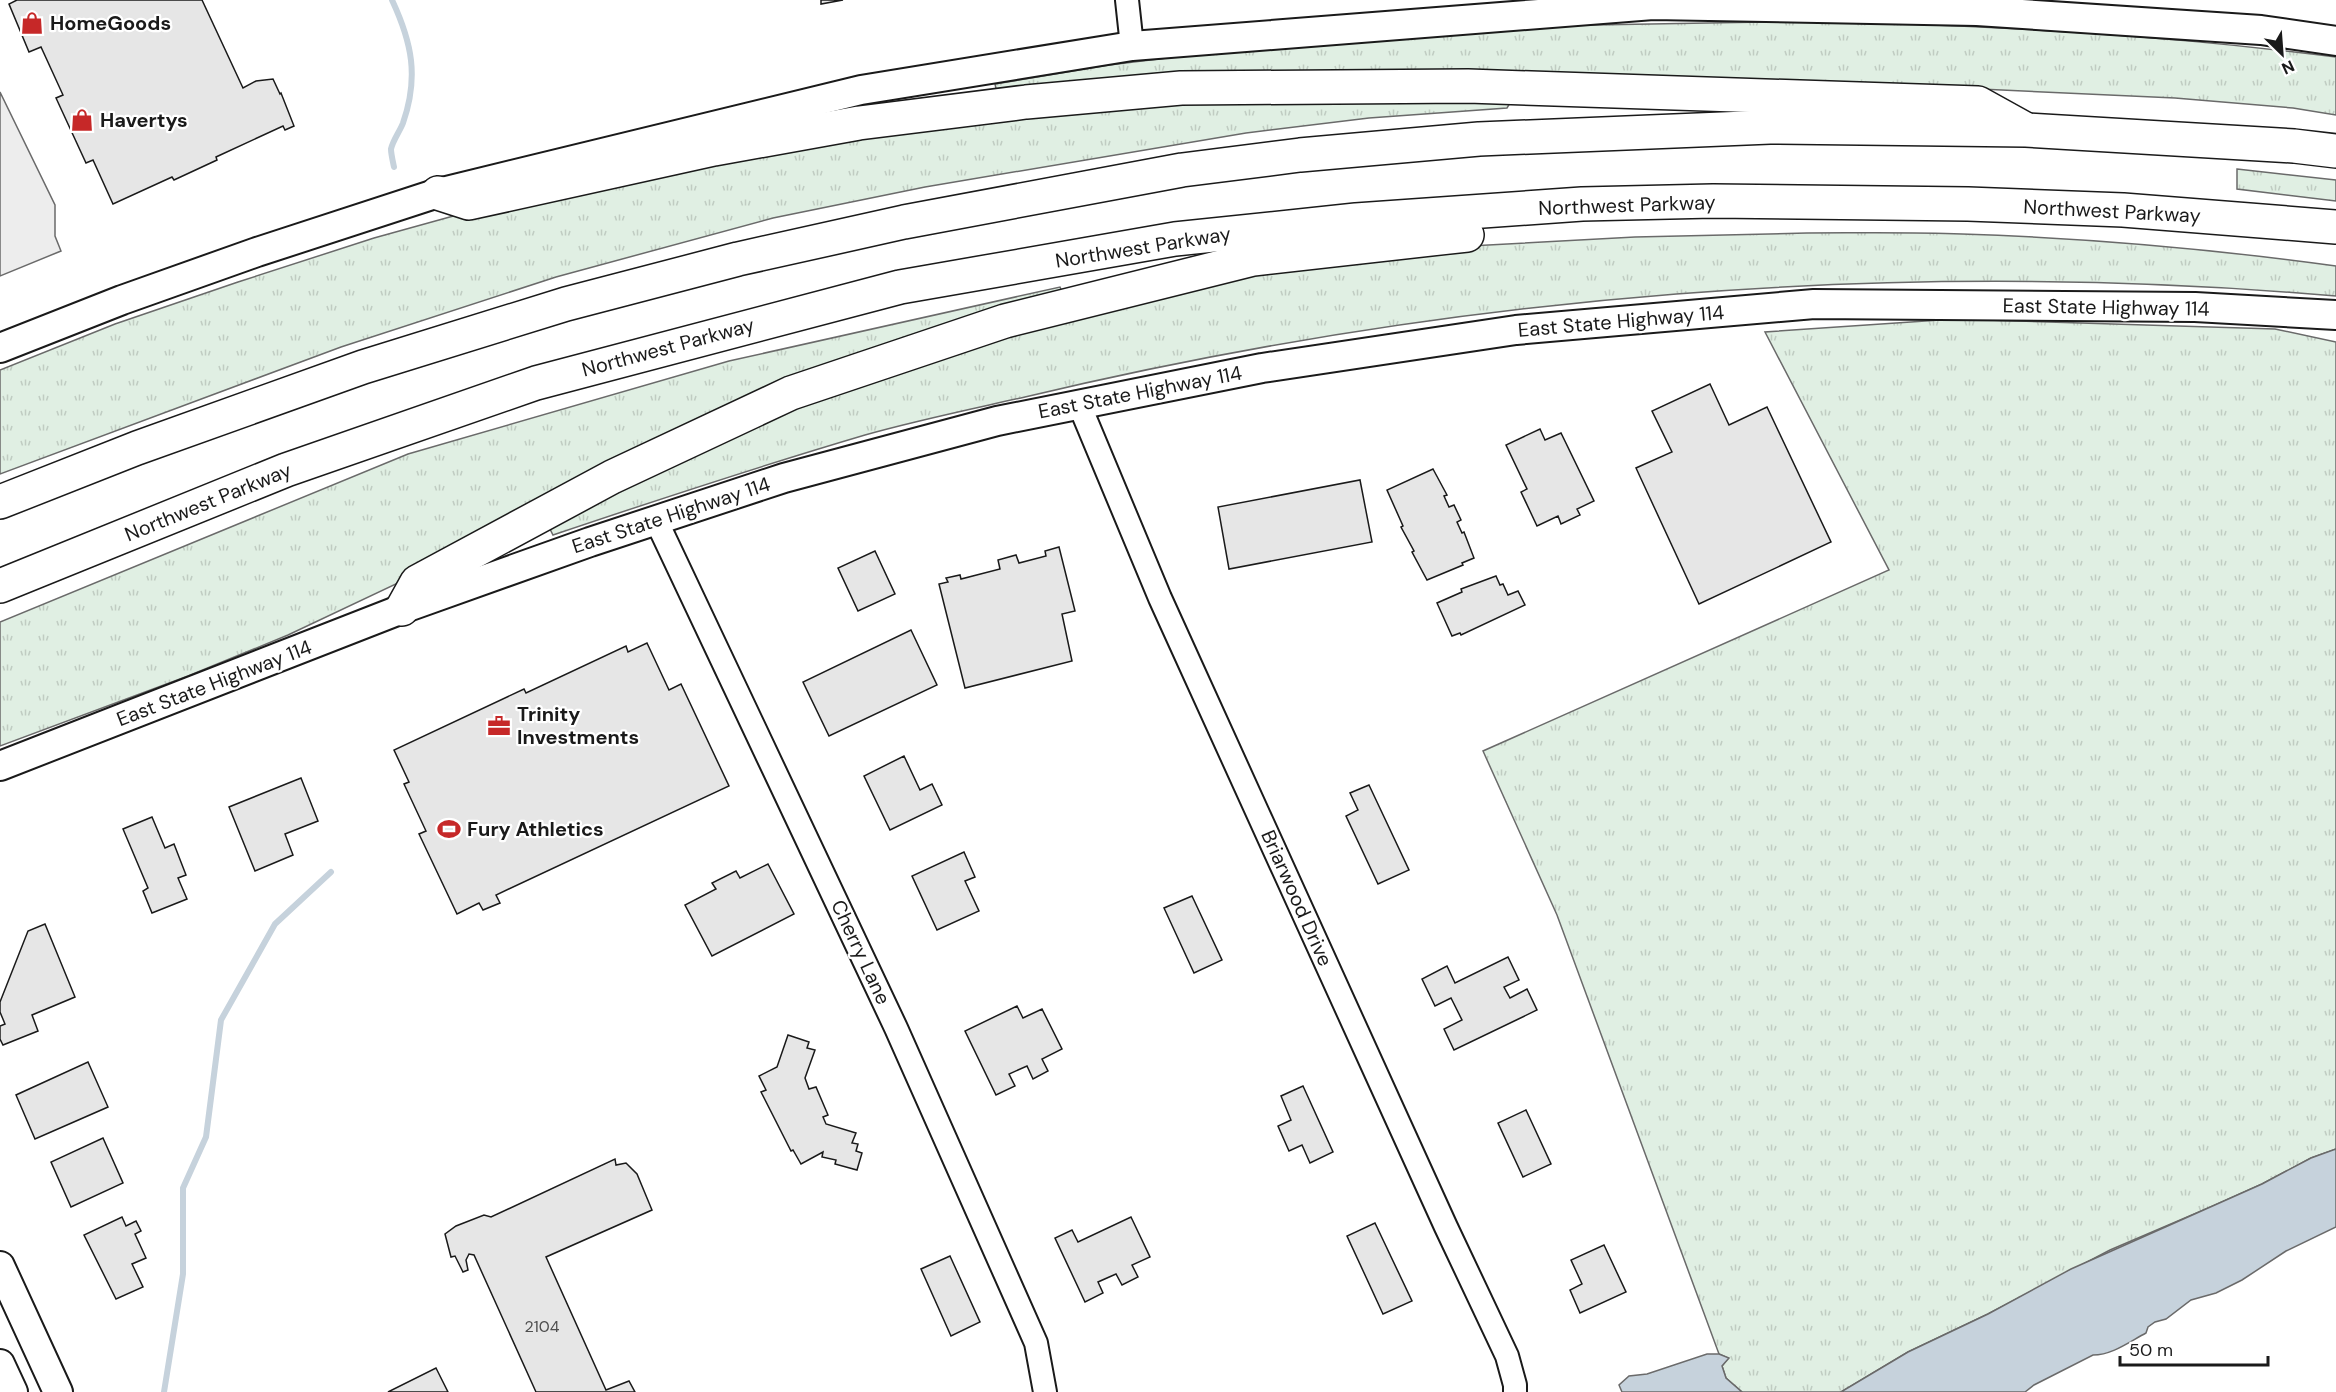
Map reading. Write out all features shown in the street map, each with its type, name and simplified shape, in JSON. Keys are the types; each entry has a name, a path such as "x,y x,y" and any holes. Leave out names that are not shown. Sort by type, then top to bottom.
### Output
{"highway":[{"path":"438,193 470,203 703,151 859,123 1026,102 1181,88 1468,86 1978,103 2026,130"},
{"path":"0,502 137,448 352,371 566,304 738,259 904,222 1171,172 1300,154 1490,139 1770,127 2026,130 2294,146 2336,151"},
{"name":"Northwest Parkway","path":"0,586 286,470 536,382 900,287 1175,239 1356,220 1582,204 1713,201 1968,204 2124,210 2336,226"},
{"path":"402,609 417,582 612,477 803,389 1005,321 1253,259 1440,237 1536,230 1582,204"}],"main road":[{"path":"0,348 122,300 257,252 438,193 861,90 1132,46 1653,5 1977,11 2261,30 2336,41"},
{"name":"East State Highway 114","path":"0,766 402,609 784,478 997,421 1262,368 1516,330 1814,304 2195,307 2336,315"},
{"path":"0,1266 58,1392"},
{"path":"0,1364 13,1392"}],"street":[{"path":"1127,0 1132,46"},
{"name":"Briarwood Drive","path":"1079,404 1160,597 1446,1227 1507,1356 1515,1392"},
{"name":"Cherry Lane","path":"656,520 897,1028 1036,1343 1045,1392"}],"green space":[{"path":"1822,21 2144,37 2336,57 2336,115 2293,108 2175,98 1937,87 997,93 995,84 1109,65 1266,46 1535,26"},
{"path":"1249,94 1510,103 1507,108 1369,118 1246,133 925,187 773,218 556,277 341,347 0,474 0,370 115,324 374,238 493,205 757,147"},
{"path":"2237,169 2336,180 2336,201 2237,189"},
{"path":"1943,233 2056,238 2196,249 2289,260 2336,266 2336,296 2171,285 2006,281 1841,284 1676,294 1512,310 1348,333 1186,362 965,410 826,447 553,535 548,525 788,411 977,340 1196,283 1432,248 1635,237"},
{"path":"1060,287 1063,294 897,347 288,635 188,676 0,746 0,622 408,454 729,361"},
{"path":"1955,319 2275,329 2336,342 2336,1149 2311,1158 2262,1184 2110,1250 1988,1314 1908,1352 1841,1392 1742,1392 1726,1378 1722,1366 1728,1358 1719,1354 1557,915 1483,751 1889,570 1765,332"}],"shaded area":[{"path":"0,92 55,205 55,236 61,251 0,276"},
{"path":"2336,1149 2336,1227 2286,1251 2242,1280 2216,1293 2191,1300 2166,1319 2148,1327 2146,1333 2120,1347 2107,1353 2093,1355 2034,1385 2025,1392 1841,1392 1908,1352 1988,1314 2071,1269 2262,1184 2311,1158"},
{"path":"1707,1354 1719,1354 1729,1358 1722,1366 1726,1378 1742,1392 1622,1392 1619,1385 1629,1376 1647,1374"}],"building":[{"path":"17,0 202,0 243,88 256,81 273,79 294,126 285,130 283,126 216,157 217,160 174,180 172,177 113,204 93,160 86,163 56,98 63,95 41,47 29,52 9,4"},
{"path":"821,0 843,0 821,4"},
{"path":"1710,384 1729,425 1767,407 1831,542 1699,604 1636,468 1672,452 1652,411"},
{"path":"1540,429 1545,440 1561,433 1594,501 1577,509 1580,515 1561,524 1558,516 1537,526 1521,492 1527,489 1506,445"},
{"path":"1433,469 1447,495 1444,496 1449,507 1454,505 1461,520 1457,522 1462,533 1464,532 1474,558 1427,580 1412,552 1414,551 1401,527 1403,526 1387,490"},
{"path":"1360,480 1372,542 1229,569 1218,507"},
{"path":"1059,547 1075,611 1062,614 1072,661 965,688 939,584 948,582 946,578 960,575 961,579 1000,569 998,560 1016,555 1019,563 1046,556 1045,551"},
{"path":"875,551 895,594 858,611 838,568"},
{"path":"1496,576 1508,595 1518,591 1525,605 1461,635 1460,633 1452,636 1437,603 1462,592 1461,589"},
{"path":"911,630 937,685 829,736 803,682"},
{"path":"647,643 669,690 681,684 729,786 496,895 500,903 483,910 479,903 457,914 419,834 426,831 404,784 409,782 394,750 524,689 526,693 626,646 628,652"},
{"path":"904,756 920,790 932,784 942,805 890,830 864,776"},
{"path":"301,778 318,821 285,834 293,855 255,871 229,807"},
{"path":"1369,785 1409,870 1378,884 1346,816 1358,810 1350,793"},
{"path":"152,817 165,848 174,844 186,875 178,878 187,899 152,913 143,891 148,888 123,829"},
{"path":"964,852 975,877 965,881 979,911 937,930 912,876"},
{"path":"768,864 794,914 712,956 685,905 716,889 712,883 736,871 740,878"},
{"path":"1192,896 1222,960 1194,973 1164,908"},
{"path":"45,924 75,997 32,1015 38,1031 3,1045 0,1039 0,1026 5,1024 0,1012 0,1002 28,931"},
{"path":"1508,957 1519,980 1504,987 1510,998 1527,989 1537,1010 1454,1050 1444,1029 1462,1020 1451,998 1435,1006 1422,979 1447,966 1455,983"},
{"path":"1017,1006 1023,1018 1042,1009 1062,1049 1042,1059 1048,1071 1033,1079 1027,1066 1009,1074 1015,1086 996,1095 965,1031"},
{"path":"788,1035 809,1042 807,1048 815,1050 805,1078 809,1089 816,1087 828,1115 823,1117 826,1124 856,1133 852,1143 858,1144 856,1151 862,1153 857,1170 835,1164 836,1160 822,1157 823,1152 801,1164 793,1150 791,1151 761,1092 766,1090 759,1076 777,1067"},
{"path":"88,1062 108,1107 35,1139 16,1095"},
{"path":"1303,1086 1333,1152 1310,1163 1302,1145 1289,1151 1278,1126 1291,1120 1281,1096"},
{"path":"1526,1110 1551,1164 1523,1177 1498,1123"},
{"path":"103,1138 123,1183 71,1207 51,1162"},
{"path":"615,1159 616,1165 626,1163 637,1174 652,1210 546,1257 606,1390 629,1381 635,1392 536,1392 474,1255 469,1254 466,1260 468,1270 463,1272 455,1256 451,1257 445,1234 456,1226 484,1215 491,1217"},
{"path":"122,1217 126,1226 136,1221 141,1231 135,1234 146,1258 132,1264 143,1287 116,1299 84,1235"},
{"path":"1131,1217 1150,1257 1132,1265 1138,1277 1122,1285 1116,1274 1098,1282 1103,1293 1085,1302 1055,1238 1072,1230 1078,1242"},
{"path":"1375,1223 1412,1301 1383,1314 1347,1236"},
{"path":"1604,1245 1626,1292 1580,1313 1570,1290 1582,1284 1571,1260"},
{"path":"950,1256 980,1322 951,1336 921,1269"},
{"path":"436,1368 448,1392 388,1392"}],"waterway":[{"path":"392,0 404,31 412,75 408,106 391,149 394,167"},
{"path":"164,1392 183,1274 183,1188 206,1137 221,1020 275,924 331,872"}],"place":[{"name":"HomeGoods","path":"32,23"},
{"name":"Havertys","path":"82,120"},
{"name":"Trinity Investments","path":"499,726"},
{"name":"Fury Athletics","path":"449,829"}]}
